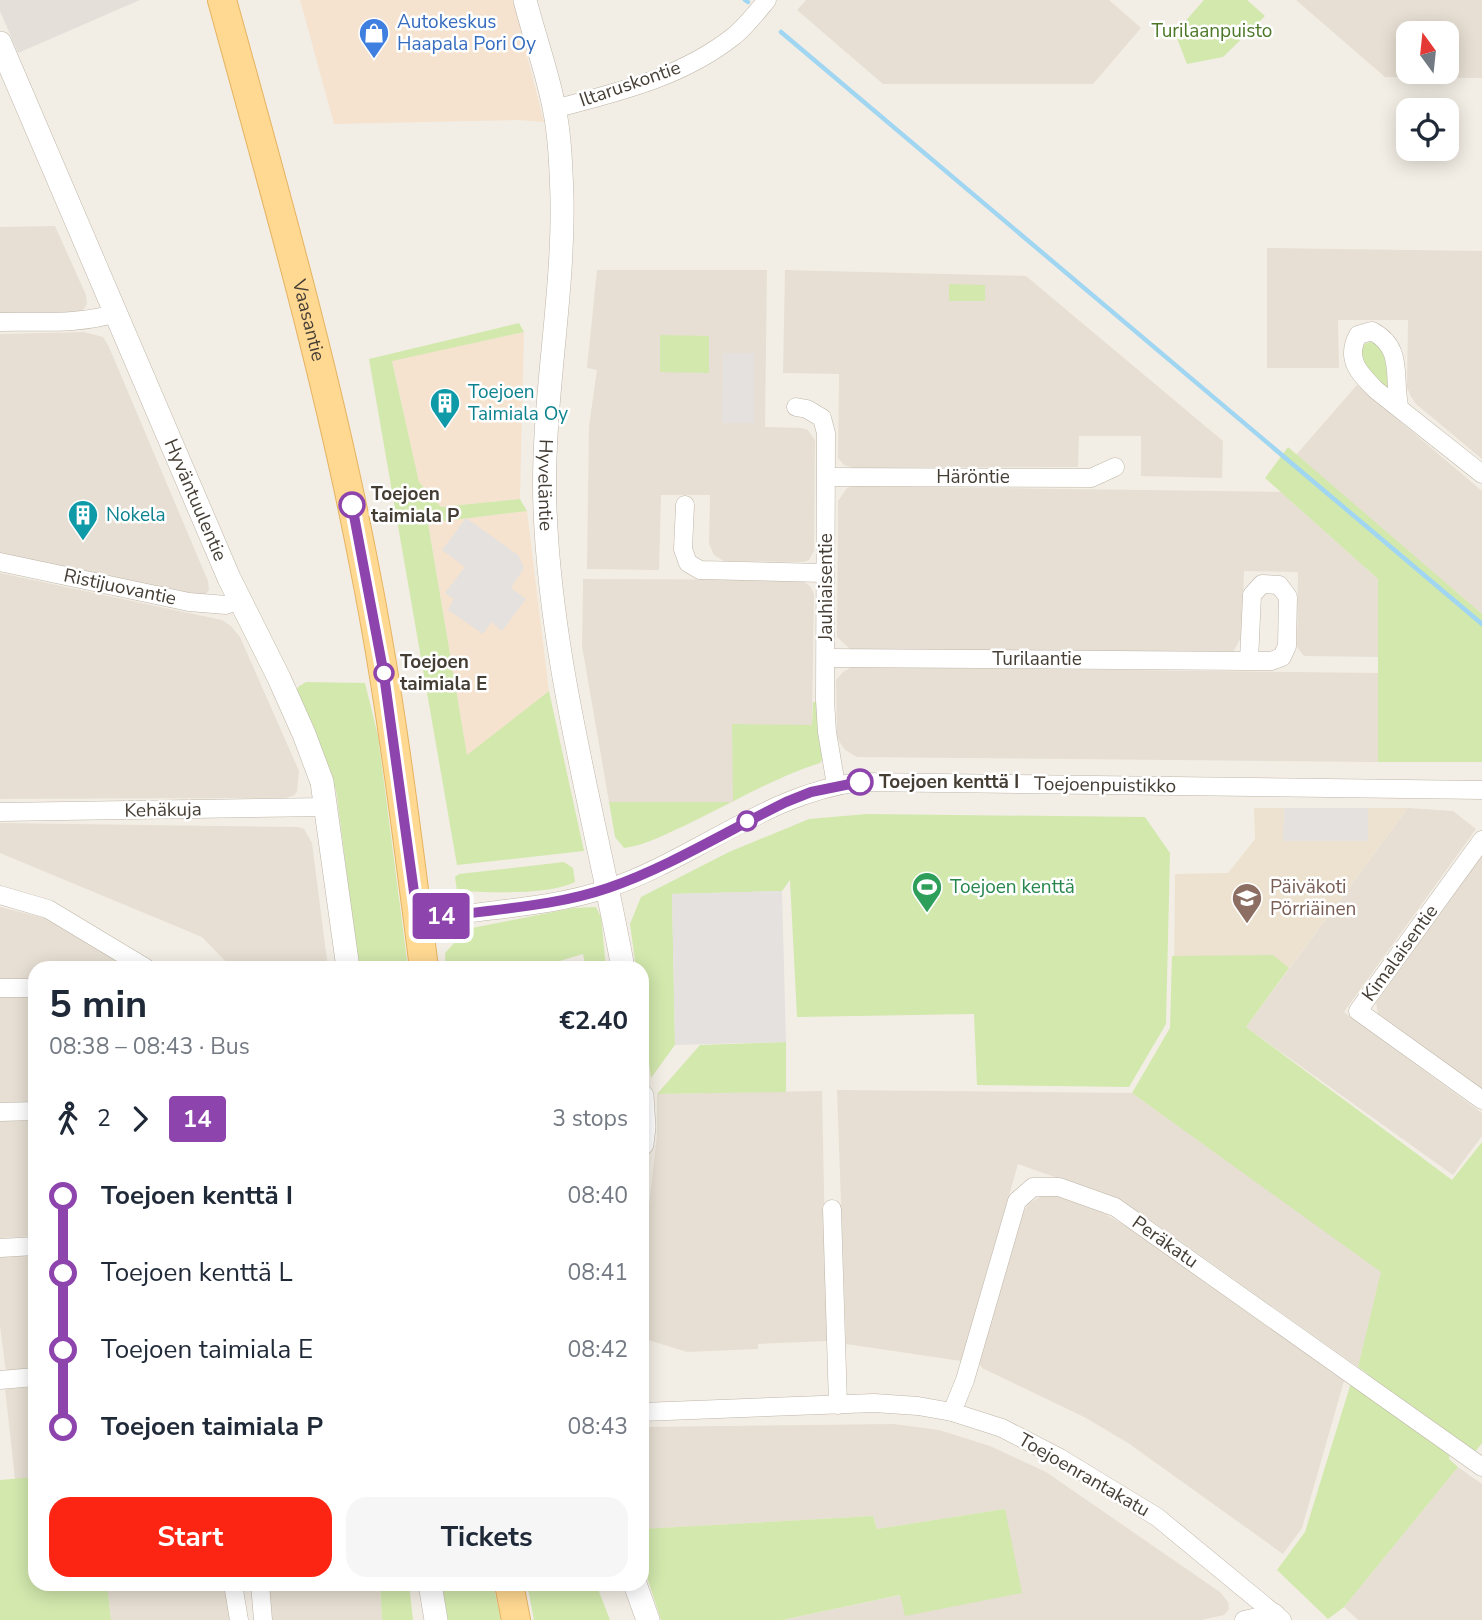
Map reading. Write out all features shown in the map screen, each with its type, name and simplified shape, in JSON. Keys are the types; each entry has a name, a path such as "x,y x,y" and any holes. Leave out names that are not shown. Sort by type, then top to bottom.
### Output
{"main road":[{"name":"Vaasantie","path":"222,0 303,295 365,569 384,675 418,921"},
{"path":"418,921 423,961"},
{"path":"510,1591 516,1620"}],"street":[{"name":"Hyveläntie","path":"525,0 554,108 562,197 559,271 545,440 545,510 563,670 622,961"},
{"name":"Iltaruskontie","path":"554,108 662,78 702,58 736,34 767,0"},
{"name":"Hyväntuulentie","path":"0,43 224,566 304,734 321,782 326,807 347,961"},
{"path":"0,322 82,320 116,313"},
{"path":"1399,406 1482,474"},
{"name":"Jauhiaisentie","path":"796,407 807,409 822,418 826,433 828,477 824,573 827,732 836,785"},
{"name":"Häröntie","path":"828,477 1091,478 1115,467"},
{"path":"685,505 683,549 688,563 700,570 824,573"},
{"name":"Ristijuovantie","path":"0,562 189,602 226,605 241,600"},
{"name":"Turilaantie","path":"826,657 1249,661"},
{"name":"Toejoenpuistikko","path":"418,921 457,913 548,902 608,888 786,802 836,785 860,782 1482,790"},
{"name":"Kehäkuja","path":"0,812 326,807"},
{"name":"Kimalaisentie","path":"1482,840 1358,1011 1482,1100"},
{"path":"0,895 48,909 134,961"},
{"path":"0,988 28,988"},
{"path":"0,1112 28,1111"},
{"name":"Peräkatu","path":"952,1412 965,1381 1017,1201 1033,1187 1059,1187 1115,1207 1482,1467"},
{"path":"832,1209 838,1405"},
{"path":"0,1248 28,1246"},
{"path":"0,1380 28,1378"},
{"name":"Toejoenrantakatu","path":"649,1412 885,1403 952,1412 1014,1434 1060,1458 1157,1517 1279,1616"},
{"path":"234,1591 239,1620"},
{"path":"261,1591 263,1620"},
{"path":"431,1591 436,1620"},
{"path":"638,1591 648,1620"},
{"path":"1244,1620 1279,1616"}],"shaded area":[{"path":"0,0 140,0 18,53 0,11"},
{"path":"300,0 513,0 544,122 519,120 334,124"},
{"path":"806,0 1109,0 1141,28 1093,84 883,84 797,10"},
{"path":"1296,0 1482,0 1482,78 1460,78 1460,21 1396,21 1396,77 1385,77"},
{"path":"55,226 86,295 87,304 84,309 76,313 0,315 0,227"},
{"path":"1267,248 1482,251 1482,459 1416,404 1410,395 1407,387 1408,320 1338,320 1339,368 1267,368"},
{"path":"597,270 767,270 765,427 802,428 808,430 815,440 814,551 809,560 724,561 714,555 709,544 710,495 661,495 659,570 587,569 589,426 597,370 587,368"},
{"path":"785,270 1026,276 1223,441 1222,478 1141,476 1141,436 1079,436 1078,467 853,468 844,465 838,458 839,374 783,373"},
{"path":"84,332 103,337 109,347 208,581 209,590 205,595 197,596 0,554 0,334"},
{"path":"524,332 520,499 441,507 419,483 392,360"},
{"path":"723,353 754,353 754,423 722,423"},
{"path":"1357,385 1482,491 1482,614 1296,455"},
{"path":"847,488 1281,492 1378,579 1378,657 1304,656 1297,647 1298,572 1244,571 1242,636 1233,652 1224,655 850,649 837,637 838,501"},
{"path":"527,511 549,691 467,756 428,522"},
{"path":"466,518 518,555 524,568 511,588 526,599 502,631 491,622 483,634 448,610 454,599 445,593 465,567 442,550"},
{"path":"0,573 222,620 231,626 240,637 299,771 297,792 286,798 0,799"},
{"path":"583,579 802,580 810,586 814,594 812,725 733,802 609,802 582,646"},
{"path":"852,667 1379,673 1378,762 857,757 845,750 837,738 836,680"},
{"name":"Päiväkoti Pörriäinen","path":"1254,808 1408,808 1246,1026 1174,977 1175,874 1228,873 1255,839"},
{"path":"1284,808 1368,808 1368,841 1283,841"},
{"path":"1408,808 1453,811 1476,829 1344,1012 1482,1113 1482,1136 1453,1175 1246,1027"},
{"path":"0,823 298,827 304,829 312,843 327,961 225,961 202,937 0,853"},
{"path":"1482,856 1482,1090 1378,1014 1376,1003"},
{"path":"782,891 786,1042 675,1045 672,894"},
{"path":"0,907 45,918 120,961 28,961 28,979 0,979"},
{"path":"0,996 28,996 28,1103 0,1103"},
{"path":"837,1090 1132,1093 1382,1271 1358,1367 1152,1221 1100,1193 1018,1164 961,1361 846,1344"},
{"path":"822,1091 827,1341 758,1344 758,1349 687,1352 649,1340 649,1205 657,1135 657,1094"},
{"path":"28,1120 28,1236 0,1238 0,1121"},
{"path":"1045,1194 1062,1196 1100,1211 1139,1234 1344,1381 1302,1528 1283,1554 1128,1443 1086,1418 982,1368 979,1363 1022,1214 1029,1203"},
{"path":"28,1254 28,1370 6,1372 0,1326 0,1256"},
{"path":"28,1387 28,1478 15,1479 5,1389"},
{"path":"894,1424 939,1430 990,1446 1046,1472 1220,1592 1228,1602 1229,1609 1224,1615 1202,1620 782,1620 901,1595 906,1616 1005,1509 877,1529 873,1516 649,1529 649,1427"},
{"path":"1458,1467 1482,1484 1482,1620 1358,1620 1344,1607"},
{"path":"108,1591 226,1591 231,1620 111,1620"},
{"path":"270,1591 380,1591 382,1620 272,1620"}],"green space":[{"name":"Turilaanpuisto","path":"1204,0 1247,0 1265,16 1223,57 1187,64 1175,33"},
{"path":"949,284 985,285 985,301 949,301"},
{"path":"519,323 524,332 392,361 419,482 441,507 520,499 527,511 428,523 467,755 549,691 584,851 457,865 369,359"},
{"path":"660,335 709,336 709,373 660,372"},
{"path":"1370,342 1381,344 1386,355 1387,390 1365,365 1362,345"},
{"path":"1288,447 1482,614 1482,762 1378,762 1378,579 1265,478"},
{"path":"306,682 365,683 378,736 407,961 358,961 336,790 296,693 298,687"},
{"path":"813,702 817,702 822,760 820,763 733,801 732,724 812,725"},
{"path":"609,802 732,802 656,839 624,848 615,837"},
{"path":"867,814 1145,817 1170,853 1166,1024 1129,1087 977,1085 974,1014 797,1017 790,880 782,891 672,894 675,1045 651,1078 649,961 635,961 630,924 641,897 729,852 809,819"},
{"path":"564,862 573,868 575,882 563,886 517,892 457,891 455,877 459,874"},
{"path":"596,907 601,917 605,961 584,961 583,954 560,961 446,961 445,953 467,929 573,908"},
{"path":"1273,955 1289,968 1246,1027 1452,1180 1482,1142 1482,1443 1475,1452 1453,1435 1449,1459 1458,1467 1344,1607 1328,1619 1277,1570 1305,1532 1350,1386 1368,1374 1358,1367 1381,1272 1132,1093 1170,1028 1172,956"},
{"path":"786,1042 786,1092 657,1094 700,1045"},
{"path":"28,1478 28,1591 108,1591 111,1620 0,1620 0,1480"},
{"path":"1005,1509 1022,1593 905,1616 900,1595 782,1620 661,1620 649,1583 649,1529 873,1516 877,1529"},
{"path":"380,1591 410,1591 413,1620 382,1620"},
{"path":"443,1591 495,1591 501,1620 448,1620"},
{"path":"528,1591 599,1591 610,1620 534,1620"}],"waterway":[{"path":"781,32 1482,624"}],"bus line":[{"name":"14","path":"352,505 384,675 418,921 457,913 548,902 608,888 642,874 786,802 836,785 860,782"}],"place":[{"name":"Autokeskus Haapala Pori Oy","path":"374,60"},
{"name":"Toejoen Taimiala Oy","path":"445,430"},
{"name":"Toejoen taimiala P","path":"352,505"},
{"name":"Nokela","path":"83,542"},
{"name":"Toejoen taimiala E","path":"384,673"},
{"name":"Toejoen kenttä I","path":"860,782"},
{"name":"Toejoen kenttä","path":"927,914"},
{"name":"Päiväkoti Pörriäinen","path":"1247,925"}]}
